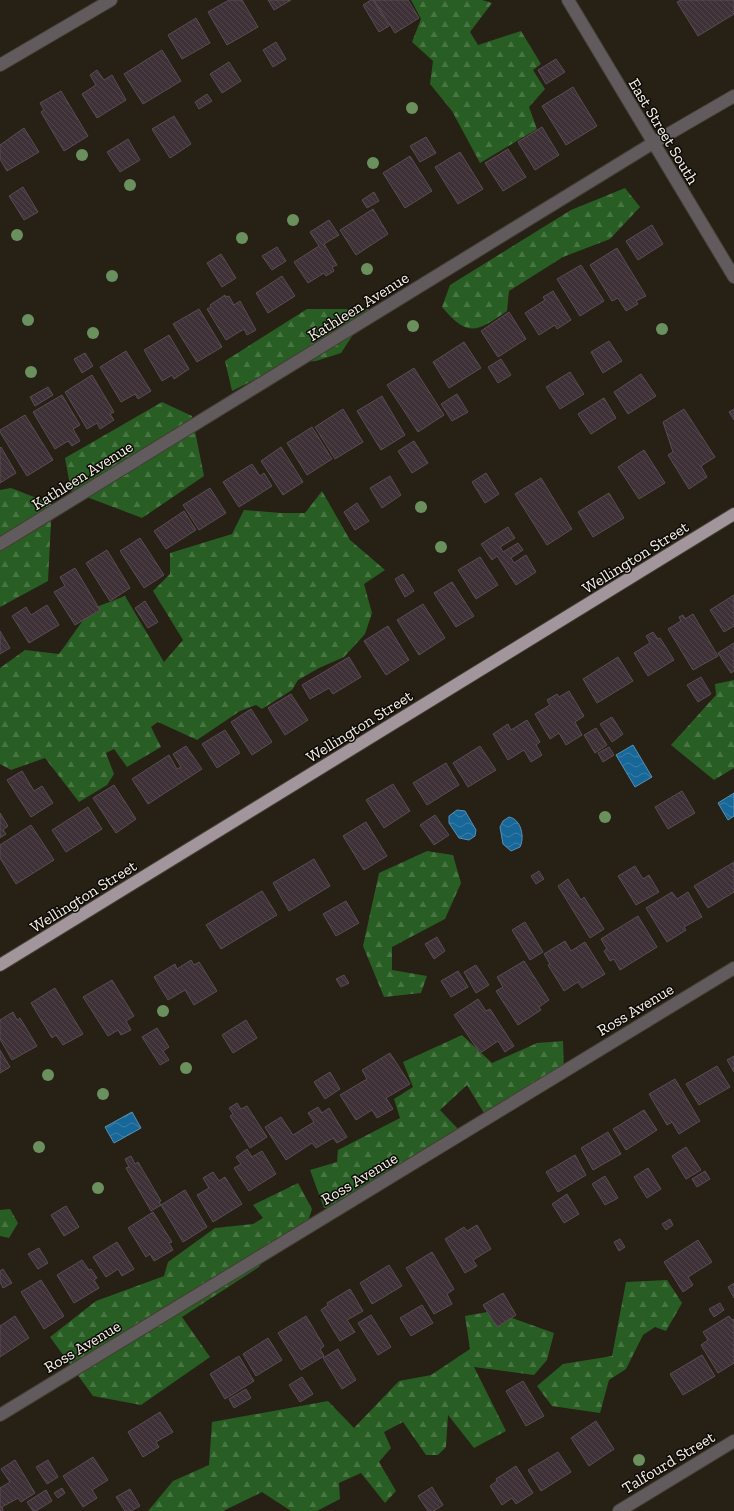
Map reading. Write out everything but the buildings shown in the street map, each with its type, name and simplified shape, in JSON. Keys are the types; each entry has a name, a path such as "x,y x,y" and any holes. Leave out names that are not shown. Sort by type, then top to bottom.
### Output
{"main road":[{"name":"Wellington Street","path":"0,966 734,514"}],"street":[{"path":"0,65 110,0"},
{"name":"East Street South","path":"568,0 734,277"},
{"name":"Kathleen Avenue","path":"0,544 653,143 734,96"},
{"name":"Ross Avenue","path":"0,1415 734,968"},
{"name":"Talfourd Street","path":"619,1511 734,1441"}],"green space":[{"path":"411,0 482,0 492,3 470,32 478,45 521,31 541,64 533,70 545,89 529,107 537,129 480,163 452,111 430,84 433,61 412,42 421,19"},
{"path":"625,188 640,207 610,239 563,257 509,291 507,311 488,324 473,328 466,327 459,324 442,307 450,285 571,210"},
{"path":"307,309 370,309 341,353 316,361 288,363 232,391 225,361"},
{"path":"162,402 192,416 204,476 142,518 71,491 65,458"},
{"path":"11,488 52,504 48,581 0,607 0,490"},
{"path":"322,491 350,540 385,570 364,584 372,613 365,634 344,657 319,668 298,680 292,690 262,709 256,705 240,711 197,740 158,722 151,727 161,747 127,767 114,749 106,753 114,774 107,785 79,802 45,758 11,770 0,764 0,668 25,650 59,654 91,609 125,596 164,662 183,640 153,591 170,574 170,553 232,534 244,510 305,513"},
{"path":"734,680 734,768 714,780 671,745 716,695 715,684"},
{"path":"427,851 453,855 461,883 445,919 392,947 392,970 427,976 421,993 384,997 363,946 379,873"},
{"path":"462,1035 492,1063 537,1043 563,1041 564,1071 536,1094 484,1113 467,1085 440,1110 458,1129 413,1164 393,1166 353,1208 324,1208 310,1170 337,1162 338,1150 400,1118 394,1099 413,1087 403,1062"},
{"path":"298,1183 312,1209 304,1234 277,1241 259,1267 182,1317 210,1357 141,1405 93,1396 50,1337 96,1301 164,1276 168,1262 215,1228 253,1224 263,1218 253,1205"},
{"path":"10,1209 18,1223 9,1238 0,1236 0,1210"},
{"path":"667,1280 682,1303 666,1331 655,1327 643,1335 626,1369 609,1380 600,1413 552,1406 537,1386 563,1364 612,1356 626,1282"},
{"path":"493,1311 554,1333 547,1360 534,1375 474,1367 506,1431 474,1448 448,1415 446,1447 438,1455 426,1455 403,1422 384,1432 391,1448 379,1462 396,1491 385,1503 361,1473 339,1483 340,1499 317,1511 291,1511 262,1492 223,1511 148,1511 173,1481 209,1465 212,1422 328,1401 354,1428 399,1381 431,1375 470,1349 465,1316"}],"water":[{"path":"633,745 652,777 635,787 616,755"},
{"path":"734,793 734,816 728,820 718,803"},
{"path":"457,810 465,811 476,830 475,836 469,840 459,838 449,823 449,816"},
{"path":"509,817 516,821 522,834 520,847 511,851 503,844 500,827 503,821"},
{"path":"132,1112 141,1128 114,1143 105,1127"}]}
